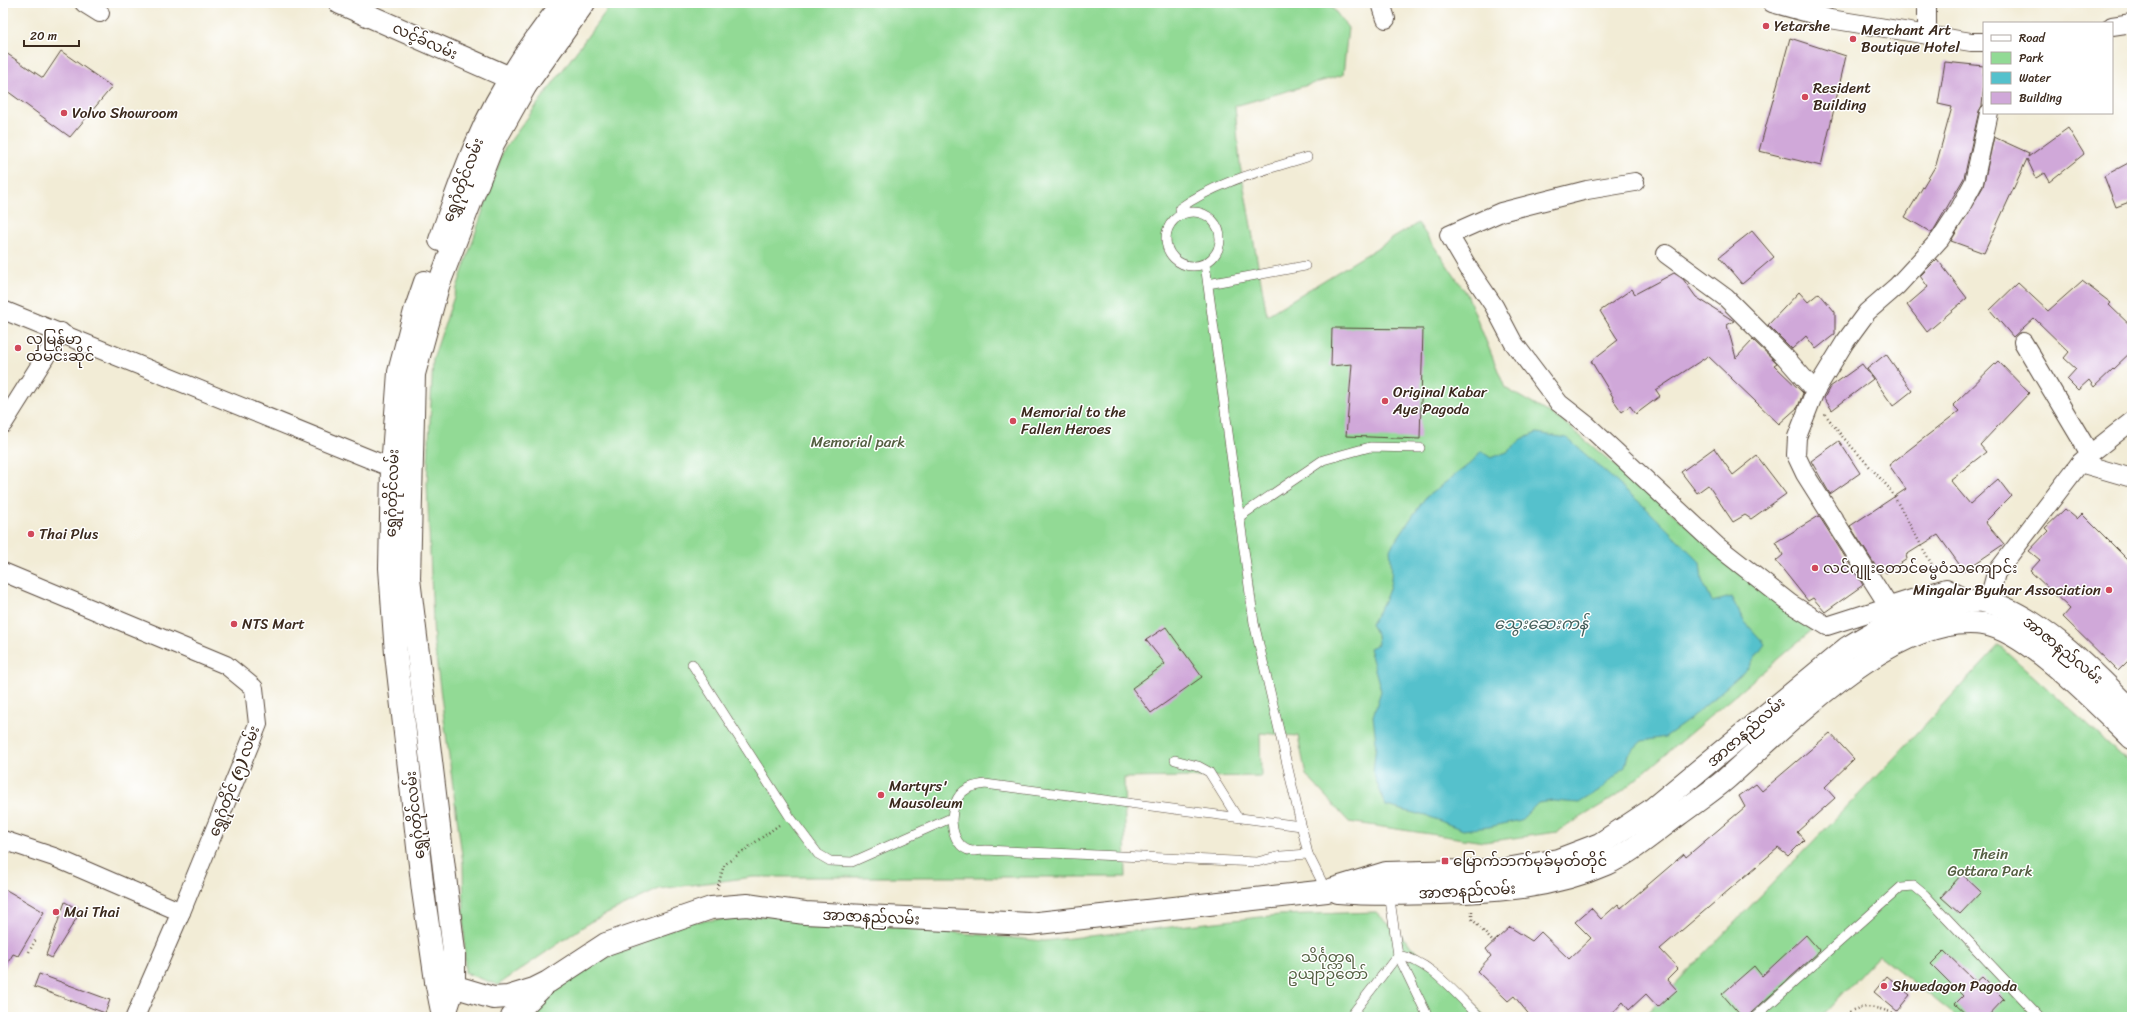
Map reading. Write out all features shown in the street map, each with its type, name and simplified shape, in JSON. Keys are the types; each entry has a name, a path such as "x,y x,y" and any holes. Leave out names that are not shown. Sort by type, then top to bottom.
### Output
{"main road":[{"name":"ရွှေဂုံတိုင်လမ်း","path":"444,1017 445,983 423,891 396,654 390,568 401,469 399,372 415,311 474,148 518,81 563,3"},
{"name":"ရွှေဂုံတိုင်လမ်း","path":"518,81 584,3"},
{"name":"လင့်ခ်လမ်း","path":"347,4 518,81"},
{"name":"အာဇာနည်လမ်း","path":"445,983 493,998 534,989 548,982 606,944 711,908 747,905 805,913 1029,924 1326,891 1389,894 1522,888 1561,870 1650,810 1706,766 1832,658 1880,628 1916,612 1949,603 1981,602 2021,616 2043,631 2098,677 2132,710"},
{"name":"အာဇာနည်လမ်း","path":"1326,891 1386,873 1561,870 1607,863 1644,841 1723,781 1846,675 1882,651 1926,630 1964,623 1985,624 2005,630 2058,669 2132,738"},
{"path":"1832,658 1846,675"},
{"path":"1706,766 1723,781"},
{"path":"512,1017 548,982"}],"street":[{"path":"84,3 100,13"},
{"path":"1772,3 1830,19 1971,42 1983,42"},
{"path":"1927,3 1927,35"},
{"path":"2113,26 2132,23"},
{"path":"1888,605 1805,474 1796,455 1797,437 1815,391 1845,342 1867,312 1897,286 1940,239 1955,216 1974,182 1989,114"},
{"path":"1635,182 1587,190 1501,212 1449,235 1468,269 1494,306 1513,342 1559,403 1587,424 1717,546 1791,604 1827,626 1888,605 1946,588 1981,602 1996,573 2085,458 2132,421"},
{"path":"1666,254 1726,298 1786,358 1815,391"},
{"path":"3,310 401,469"},
{"path":"3,424 61,332"},
{"path":"2023,342 2085,458 2132,478"},
{"name":"ရွှေဂုံတိုင် (၅) လမ်း","path":"3,572 226,665 254,688 258,724 182,912 134,1017"},
{"path":"3,840 54,857 182,912"}],"lane":[{"path":"1181,215 1180,208 1200,194 1240,178 1307,156"},
{"path":"1190,212 1202,214 1213,220 1218,227 1220,235 1217,252 1205,264 1197,266 1180,264 1169,251 1166,234 1174,220 1181,215 1190,212"},
{"path":"1205,264 1254,623 1308,854 1326,891"},
{"path":"1208,284 1305,266"},
{"path":"1240,517 1323,460 1370,447 1420,448"},
{"path":"692,664 790,817 818,854 830,861 840,863 852,862 871,856 951,818"},
{"path":"1175,760 1198,766 1209,772 1237,817"},
{"path":"1301,826 985,784 967,789 957,797 953,806 951,818 957,838 963,846 971,851 985,850 1257,862 1281,856 1308,854"},
{"path":"1386,873 1398,955 1412,981 1425,1015"},
{"path":"1755,1017 1901,887 1914,886 1925,895 2040,1017"},
{"path":"1350,1017 1398,955"},
{"path":"1398,955 1412,958 1424,964 1480,1017"}],"path":[{"path":"1815,391 1820,406 1841,435 1890,489 1946,588"},
{"path":"711,908 724,865 790,817"},
{"path":"29,952 36,939"},
{"path":"1843,1017 1855,1009 1866,1006 1904,1017"}],"green space":[{"name":"Memorial park","path":"612,3 1329,3 1348,28 1343,75 1235,106 1240,165 1267,315 1418,223 1467,294 1505,388 1561,420 1812,630 1616,796 1557,832 1484,842 1349,822 1306,775 1298,736 1260,733 1261,776 1124,778 1126,877 753,877 659,889 590,922 498,985 465,973 463,863 434,643 427,484 433,359 503,151"},
{"name":"Thein Gottara Park","path":"1999,645 2132,765 2132,1017 1957,1017 1879,955 1821,1017 1643,1017 1894,758"},
{"name":"သိင်္ဂုတ္တရ ဥယျာဉ်တော်","path":"1376,912 1486,1017 497,1017 563,977 688,922 775,915 1044,941 1279,915"}],"water":[{"name":"သွေးဆေးကန်","path":"1537,433 1567,438 1647,509 1700,562 1702,580 1712,602 1731,597 1744,621 1765,644 1748,668 1689,720 1665,737 1642,741 1628,754 1625,767 1601,789 1579,803 1553,801 1538,803 1521,820 1489,827 1463,830 1430,817 1386,806 1373,773 1376,742 1373,716 1381,691 1369,648 1378,644 1377,635 1371,624 1383,604 1391,581 1390,549 1425,498 1472,462 1481,451 1491,458 1507,452 1522,439"}],"building":[{"name":"Resident Building","path":"1790,38 1846,56 1821,166 1759,151"},
{"name":"Volvo Showroom","path":"3,51 43,78 61,51 112,87 70,137 3,88"},
{"path":"1945,62 1983,66 1982,106 1979,111 1964,178 1932,233 1905,217 1936,165 1952,107 1938,104"},
{"path":"2068,128 2084,154 2049,182 2044,173 2036,178 2027,159 1984,253 1951,241 1983,187 1994,137 2029,153 2028,157"},
{"path":"2132,161 2132,201 2116,207 2104,176"},
{"path":"1752,231 1774,257 1742,284 1719,257"},
{"path":"1937,259 1967,298 1927,332 1907,305 1928,287 1920,276"},
{"path":"1674,273 1683,279 1696,297 1734,321 1727,325 1736,358 1753,340 1777,363 1774,365 1803,393 1798,407 1779,424 1708,356 1656,390 1660,396 1636,414 1630,406 1622,412 1612,398 1613,397 1591,361 1618,340 1600,311 1632,289 1635,294"},
{"path":"2082,281 2111,303 2109,305 2132,327 2132,351 2094,387 2089,380 2078,390 2067,379 2076,369 2064,358 2069,352 2034,318 2013,337 1990,310 2018,283 2048,311"},
{"path":"1799,292 1808,302 1819,293 1835,312 1835,334 1816,349 1806,336 1792,349 1768,325"},
{"name":"Original Kabar Aye Pagoda","path":"1332,328 1423,329 1420,439 1346,436 1352,364 1331,366"},
{"path":"1886,354 1912,391 1893,406 1867,369"},
{"path":"1998,361 2029,393 1980,445 1986,452 1950,480 1970,504 1998,479 2011,496 1985,522 2004,544 1964,571 1938,535 1906,555 1907,559 1886,573 1884,570 1880,573 1850,526 1906,489 1889,465 1959,411 1953,405"},
{"path":"1862,364 1873,379 1832,410 1824,398 1830,387"},
{"path":"1839,441 1860,473 1830,494 1811,461"},
{"path":"1714,448 1733,475 1757,456 1786,494 1751,519 1745,515 1733,522 1708,485 1697,493 1681,472"},
{"path":"2065,509 2077,519 2082,514 2132,564 2132,657 2118,671 2063,617 2070,609 2030,571 2040,560 2029,551 2048,531 2045,528"},
{"path":"1819,516 1863,585 1825,612 1813,598 1808,601 1776,561 1783,555 1776,542"},
{"path":"1166,627 1202,677 1151,713 1132,688 1165,664 1146,640"},
{"path":"1830,733 1854,759 1825,787 1835,798 1797,832 1804,840 1788,856 1778,848 1660,949 1678,968 1667,979 1677,990 1658,1007 1646,994 1629,1010 1623,1002 1609,1017 1531,1017 1514,996 1508,1001 1477,971 1491,956 1486,949 1510,927 1532,941 1541,932 1569,959 1591,938 1575,922 1591,908 1601,919 1618,904 1621,908 1684,854 1686,857 1745,807 1739,796 1756,784 1762,791"},
{"path":"1962,874 1981,892 1960,914 1941,897"},
{"path":"3,888 44,912 18,956 13,954 3,971"},
{"path":"65,902 81,911 52,958 46,955"},
{"path":"1806,935 1820,951 1751,1013 1749,1017 1742,1017 1722,994 1754,966 1762,976"},
{"path":"1944,951 1976,982 1982,977 2004,999 1987,1017 1969,1017 1955,1004 1963,996 1931,964"},
{"path":"39,974 110,1000 105,1013 34,987"},
{"path":"1887,976 1910,995 1897,1011 1874,992"}],"place":[{"name":"Yetarshe","path":"1766,26"},
{"name":"Merchant Art Boutique Hotel","path":"1853,39"},
{"name":"Resident Building","path":"1805,97"},
{"name":"Volvo Showroom","path":"64,113"},
{"name":"လှမြန်မာ ထမင်းဆိုင်","path":"18,348"},
{"name":"Original Kabar Aye Pagoda","path":"1385,401"},
{"name":"Memorial to the Fallen Heroes","path":"1013,421"},
{"name":"Thai Plus","path":"31,534"},
{"name":"လင်ဂျူးတောင်ဓမ္မဝံသကျောင်း","path":"1815,568"},
{"name":"Mingalar Byuhar Association","path":"2109,590"},
{"name":"NTS Mart","path":"234,624"},
{"name":"Martyrs' Mausoleum","path":"881,795"},
{"name":"မြောက်ဘက်မုခ်မှတ်တိုင်","path":"1445,861"},
{"name":"Mai Thai","path":"56,912"},
{"name":"Shwedagon Pagoda","path":"1884,986"}]}
